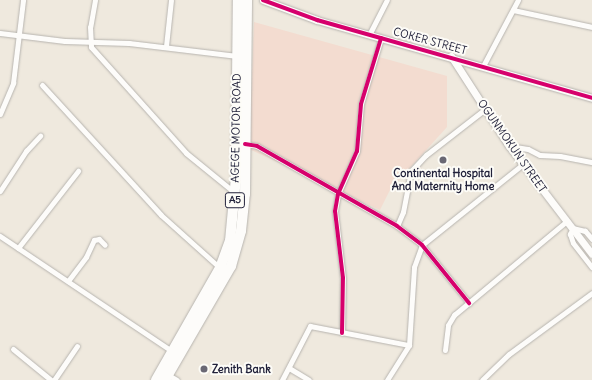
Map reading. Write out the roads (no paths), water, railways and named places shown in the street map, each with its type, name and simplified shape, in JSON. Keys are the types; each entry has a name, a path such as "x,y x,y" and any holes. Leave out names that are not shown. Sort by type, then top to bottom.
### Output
{"highway":[{"name":"AGEGE MOTOR ROAD","path":"156,380 220,268 230,241 235,193 238,0"},
{"name":"AGEGE MOTOR ROAD","path":"170,378 235,256 244,194 247,0"}],"street":[{"path":"0,114 13,83 23,0"},
{"path":"95,0 89,42 104,65 186,153 235,193"},
{"path":"166,46 171,0"},
{"name":"COKER STREET","path":"263,0 317,20 370,33 381,38 451,56 592,98"},
{"path":"370,33 387,0"},
{"path":"483,66 518,0"},
{"path":"512,10 592,27"},
{"path":"0,33 89,42 166,46 237,56"},
{"path":"342,333 343,278 335,210 338,194 357,151 361,104 381,38"},
{"name":"OGUNMOKUN STREET","path":"451,56 484,109 522,165 592,254"},
{"path":"42,85 161,215 220,268"},
{"path":"397,226 403,212 411,171 426,155 484,109"},
{"path":"0,191 22,156 40,136"},
{"path":"245,144 257,146 338,194 397,226 422,245 469,303"},
{"path":"509,146 528,149 540,155 560,156 592,162"},
{"path":"387,380 409,345 414,267 422,245 522,165"},
{"path":"18,248 78,172"},
{"path":"445,350 448,325 454,315 567,221"},
{"path":"592,240 585,231 573,228 570,234 573,243 592,267"},
{"path":"0,236 172,352"},
{"path":"68,281 86,257 94,240 99,239 105,245"},
{"path":"482,380 509,354 592,293"},
{"path":"282,380 310,326 409,345"},
{"path":"13,348 53,380 77,346"},
{"path":"288,368 309,380"}],"place":[{"name":"Continental Hospital And Maternity Home","path":"443,160"},
{"name":"Zenith Bank","path":"204,369"}]}
